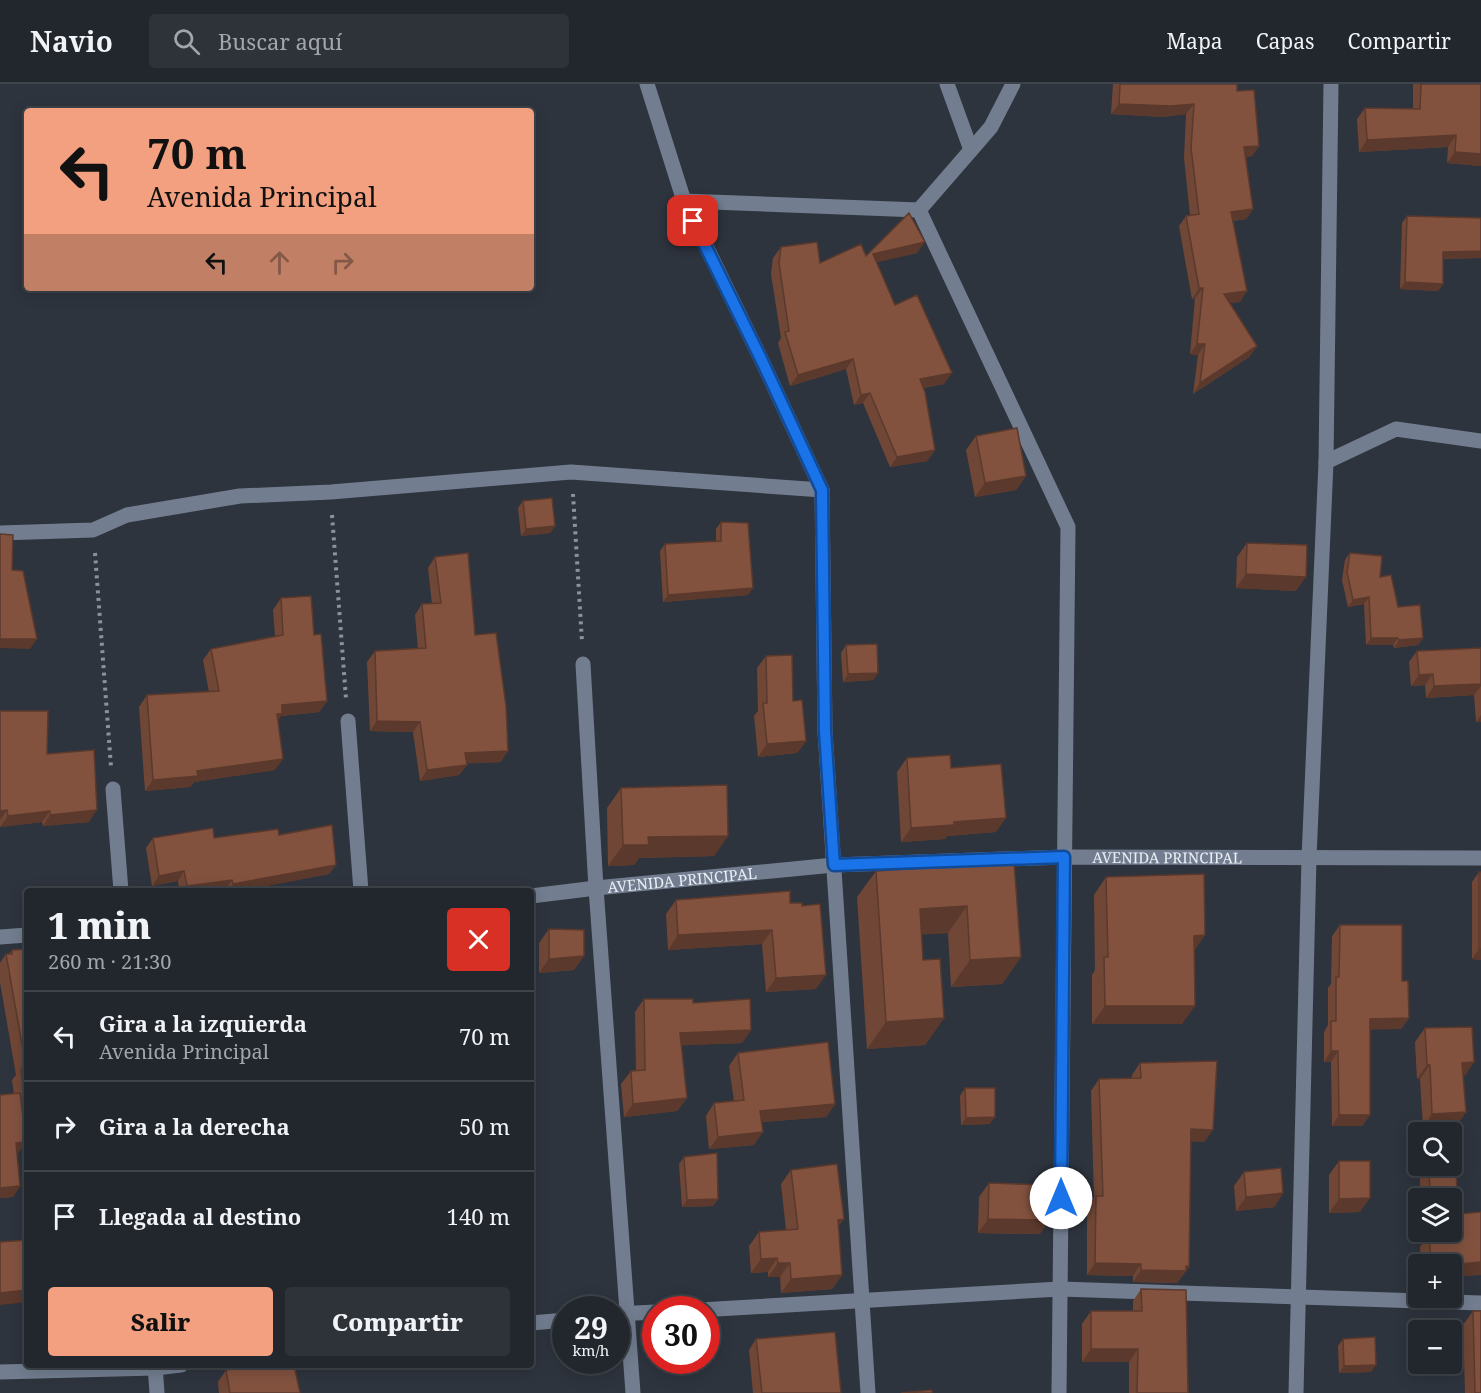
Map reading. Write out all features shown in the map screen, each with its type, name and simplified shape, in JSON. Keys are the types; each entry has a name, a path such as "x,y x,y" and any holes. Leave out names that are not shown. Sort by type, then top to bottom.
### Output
{"street":[{"path":"647,84 684,201 822,490 825,731 868,1393"},
{"path":"948,84 971,150"},
{"path":"919,210 991,127 1013,84"},
{"path":"1296,1393 1309,858 1326,462 1332,84"},
{"path":"684,201 919,210"},
{"path":"919,210 1068,527 1059,1393"},
{"path":"1326,462 1395,429 1481,441"},
{"path":"0,533 93,530 127,515 240,496 331,492 571,472 822,490"},
{"path":"583,664 621,1296"},
{"path":"348,721 361,888"},
{"path":"113,789 121,888"},
{"name":"AVENIDA PRINCIPAL","path":"534,896 834,865 1064,857 1481,858"},
{"path":"0,937 24,935"},
{"path":"720,1309 1060,1289 1298,1295 1481,1303"},
{"path":"534,1323 552,1321"},
{"path":"0,1372 124,1368"},
{"path":"155,1368 157,1393"},
{"path":"630,1371 633,1393"}],"path":[{"path":"571,472 583,664"},
{"path":"331,492 348,721"},
{"path":"93,530 113,789"}],"building":[{"path":"1120,84 1237,84 1237,91 1254,90 1259,146 1244,147 1253,209 1231,212 1247,291 1224,294 1257,346 1200,383 1205,344 1197,344 1203,288 1199,288 1186,216 1199,214 1191,148 1194,104 1171,106 1119,104"},
{"path":"1421,84 1481,84 1481,154 1455,152 1456,135 1367,140 1365,108 1420,109"},
{"path":"909,213 925,242 873,254 895,305 917,295 952,373 920,379 925,392 935,450 897,457 870,393 861,395 853,359 798,375 785,332 789,331 779,263 781,247 817,242 820,263 861,244 866,256"},
{"path":"1407,216 1481,218 1481,251 1443,252 1443,284 1405,282"},
{"path":"1017,428 1026,476 985,483 976,436"},
{"path":"552,498 555,526 526,529 523,501"},
{"path":"721,522 748,523 753,588 668,595 665,544 721,541"},
{"path":"0,534 13,535 12,570 23,571 37,639 0,639"},
{"path":"1247,543 1307,545 1306,577 1246,574"},
{"path":"468,553 475,635 496,633 506,706 508,751 465,753 467,765 427,770 420,722 377,721 375,651 426,648 422,604 441,603 435,557"},
{"path":"1350,553 1382,556 1380,577 1391,575 1398,607 1420,605 1423,638 1399,640 1398,638 1371,638 1369,597 1353,600 1347,572"},
{"path":"311,596 314,635 321,634 327,701 282,705 282,714 277,714 283,759 197,771 198,776 153,780 147,695 219,691 211,649 283,635 281,598"},
{"path":"877,644 878,673 848,674 846,645"},
{"path":"1481,648 1481,684 1434,686 1433,674 1419,675 1417,651"},
{"path":"792,655 793,701 802,700 806,741 767,744 763,703 767,703 766,656"},
{"path":"0,711 48,711 47,754 94,750 97,810 50,815 50,811 8,816 7,810 0,811"},
{"path":"950,755 951,768 1001,764 1006,818 911,828 907,758"},
{"path":"727,785 728,836 648,837 649,845 623,845 621,788"},
{"path":"332,825 336,865 233,884 232,880 187,886 184,871 159,876 153,838 213,828 214,838 278,829 279,835"},
{"path":"1014,862 1021,957 970,960 967,906 920,909 923,960 940,959 944,1018 886,1022 876,871"},
{"path":"1479,872 1481,872 1481,949 1479,949"},
{"path":"1204,874 1205,935 1194,936 1195,1006 1105,1006 1104,957 1108,957 1106,877"},
{"path":"790,891 790,903 802,903 802,906 820,904 826,975 776,978 772,930 678,935 676,900"},
{"path":"1340,925 1402,925 1402,981 1408,981 1409,1018 1370,1019 1370,1115 1339,1115 1338,1051 1331,1051 1331,1021 1336,1021 1336,977 1339,977"},
{"path":"549,929 584,930 584,956 549,959"},
{"path":"24,949 24,1056 6,954 12,954 12,950"},
{"path":"644,999 693,999 693,1003 750,999 751,1030 680,1033 687,1098 633,1104 631,1071 645,1070"},
{"path":"1472,1027 1474,1062 1462,1063 1466,1112 1432,1114 1430,1065 1427,1065 1425,1028"},
{"path":"828,1042 835,1104 760,1111 763,1132 718,1137 714,1103 744,1100 738,1053"},
{"path":"1217,1061 1213,1130 1191,1129 1189,1267 1186,1266 1186,1271 1141,1270 1141,1264 1095,1263 1096,1196 1103,1196 1099,1079 1141,1078 1140,1063"},
{"path":"24,1067 24,1098 21,1068"},
{"path":"965,1088 995,1088 995,1117 966,1118"},
{"path":"20,1093 24,1142 16,1143 20,1186 0,1188 0,1095"},
{"path":"717,1153 718,1199 687,1200 684,1157"},
{"path":"1339,1161 1370,1161 1370,1198 1339,1199"},
{"path":"837,1164 844,1219 838,1220 842,1275 791,1279 790,1263 778,1263 777,1258 761,1259 759,1232 798,1229 791,1170"},
{"path":"1281,1168 1283,1193 1246,1197 1244,1172"},
{"path":"1429,1176 1456,1176 1457,1188 1430,1188"},
{"path":"989,1183 1050,1185 1050,1220 988,1219"},
{"path":"1481,1212 1481,1262 1462,1264 1462,1254 1430,1254 1430,1242 1462,1242 1462,1214"},
{"path":"24,1240 24,1290 0,1293 0,1242"},
{"path":"1141,1289 1186,1290 1188,1393 1137,1393 1138,1349 1091,1349 1091,1311 1142,1311"},
{"path":"1473,1311 1481,1311 1481,1393 1475,1393"},
{"path":"835,1332 841,1393 762,1393 756,1339"},
{"path":"1375,1337 1376,1365 1344,1366 1343,1339"},
{"path":"295,1368 300,1393 230,1393 226,1370"},
{"path":"932,1390 932,1393 901,1393"}],"route":[{"path":"693,221 822,490 825,731 834,865 1064,857 1061,1198"}]}
